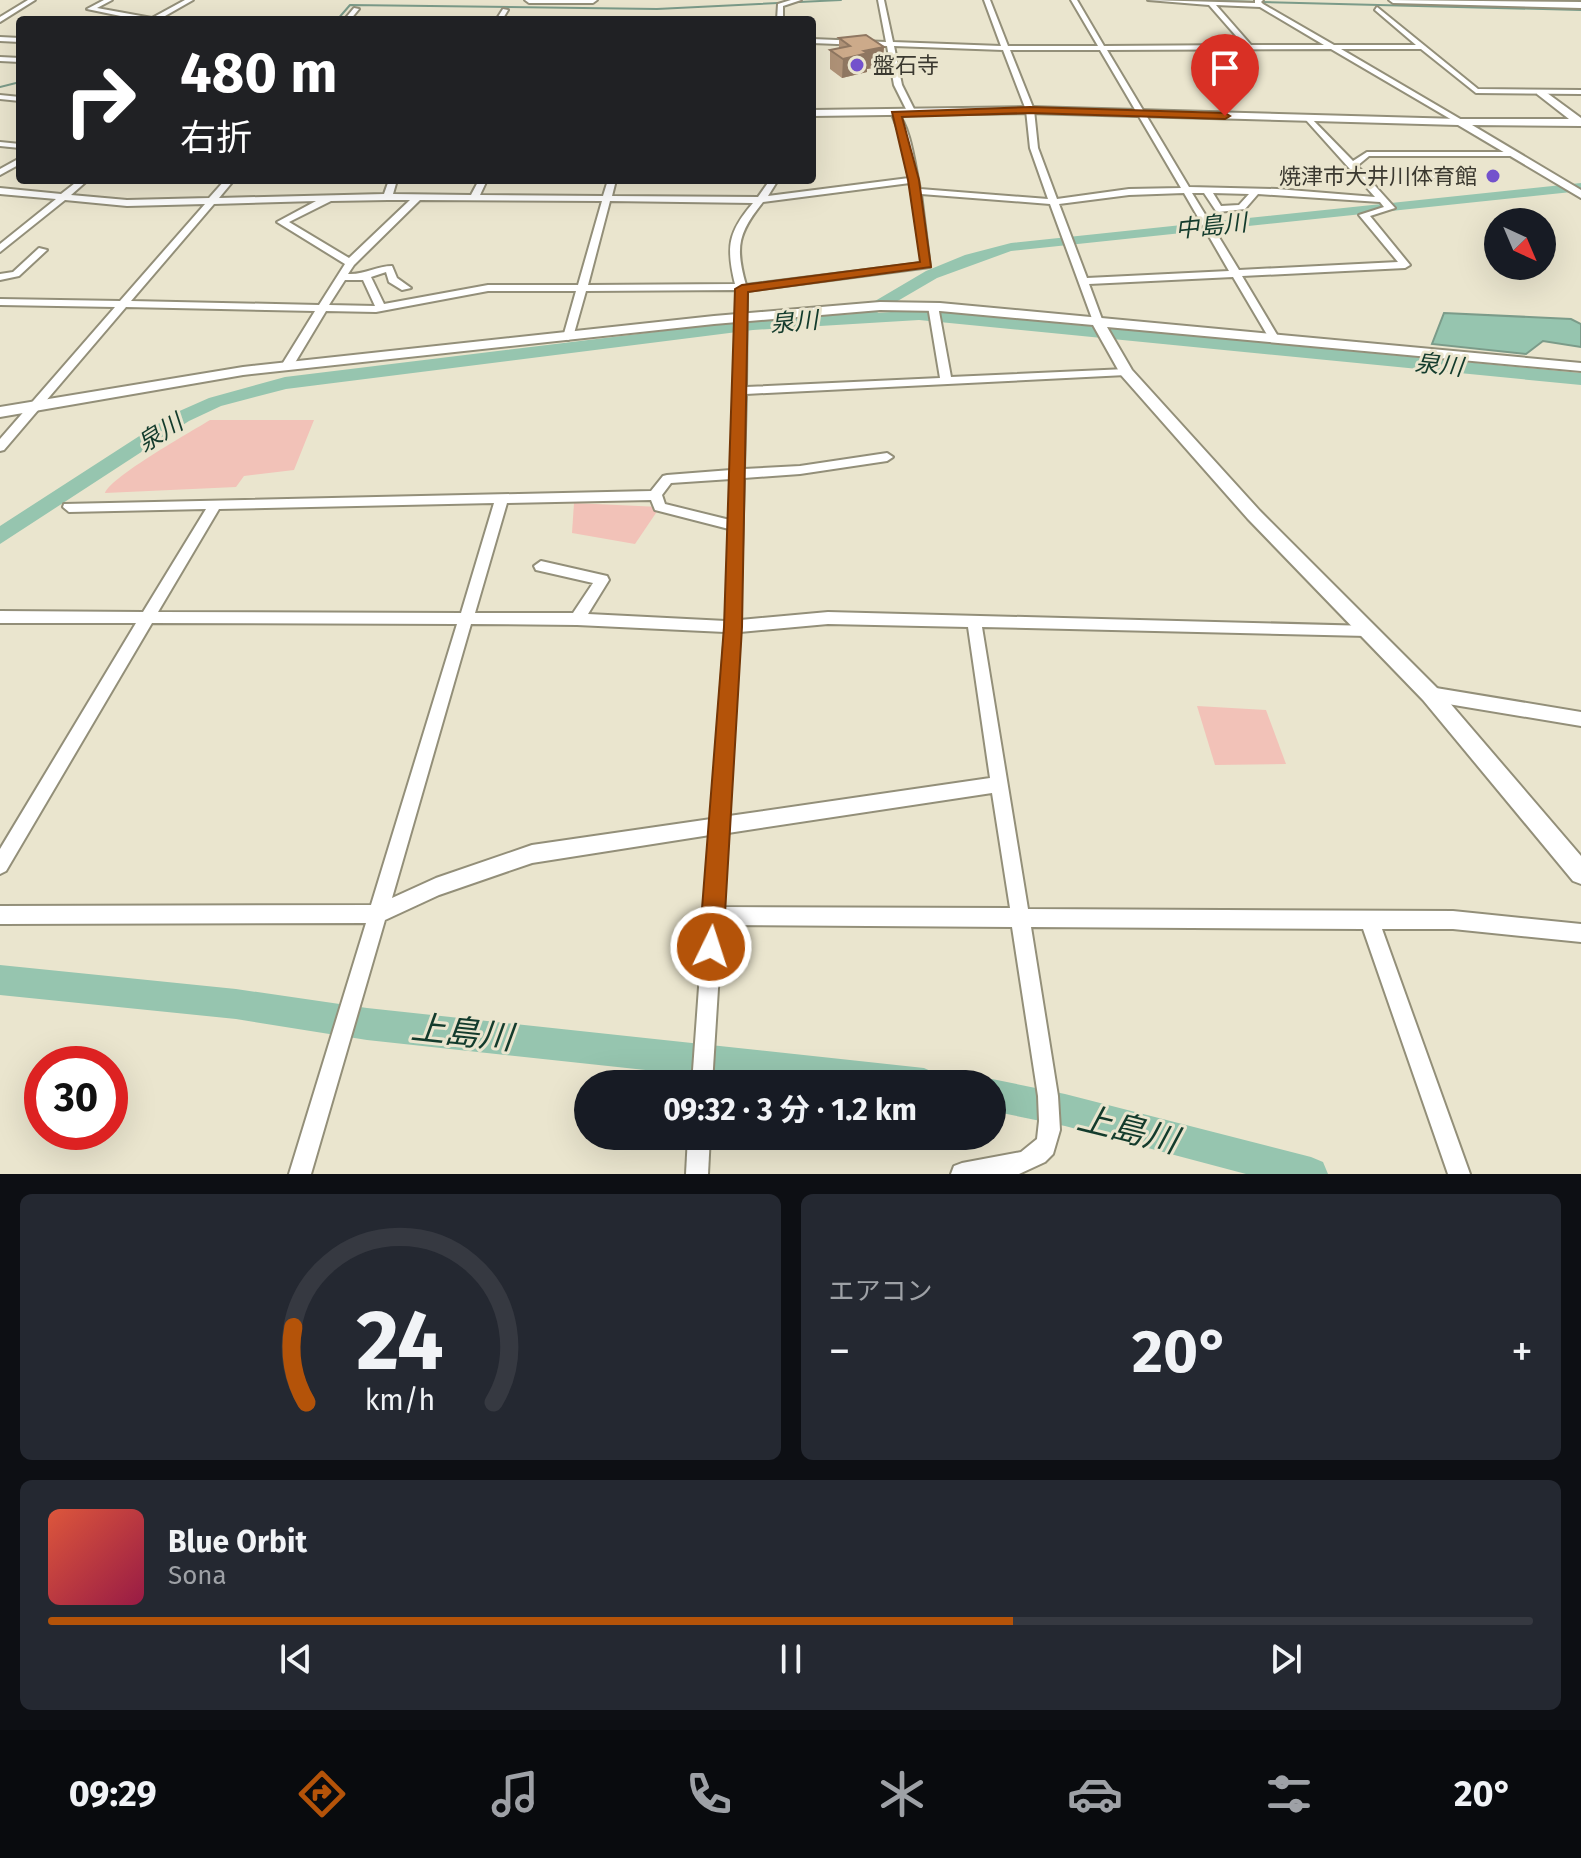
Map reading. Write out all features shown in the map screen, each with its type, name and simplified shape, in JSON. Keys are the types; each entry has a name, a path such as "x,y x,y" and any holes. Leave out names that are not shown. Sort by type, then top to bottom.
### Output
{"main road":[{"path":"529,0 593,0"},
{"path":"1393,0 1581,5"}],"street":[{"path":"0,17 32,0"},
{"path":"109,0 90,9 130,16"},
{"path":"160,16 190,0"},
{"path":"780,16 780,6 798,0"},
{"path":"881,0 898,85 912,113"},
{"path":"987,0 1030,110 1034,148 1067,242 1098,322 1126,372 1254,515 1430,694 1581,873"},
{"path":"1074,0 1274,338"},
{"path":"1151,0 1260,2 1579,194"},
{"path":"1210,2 1249,47"},
{"path":"350,16 356,9"},
{"path":"1377,9 1476,91 1581,92"},
{"path":"501,16 505,10"},
{"path":"99,16 108,12"},
{"path":"816,41 889,41 1006,48 1422,47"},
{"path":"1540,92 1581,122"},
{"path":"816,113 1030,110 1459,122 1581,122"},
{"path":"0,302 381,308 488,288 742,288 927,265 904,135 896,114"},
{"path":"1309,118 1385,203"},
{"path":"1352,166 1367,154 1514,154"},
{"path":"1382,154 1401,175"},
{"path":"1410,154 1418,158 1433,175"},
{"path":"1361,176 1447,175"},
{"path":"0,249 79,184"},
{"path":"0,447 227,184"},
{"path":"388,197 392,184"},
{"path":"474,198 481,184"},
{"path":"568,337 611,184"},
{"path":"703,1070 733,627 743,318 734,235 771,184"},
{"path":"0,191 127,203 388,197 760,200 914,185 1053,202 1129,192 1206,190 1256,191 1385,203"},
{"path":"1206,190 1219,209 1242,207 1256,191"},
{"path":"287,366 350,263 418,197"},
{"path":"330,198 282,222 350,263"},
{"path":"1083,281 1405,265 1364,215 1385,203"},
{"path":"0,277 16,274 42,250"},
{"path":"342,277 366,276 389,268 393,280 406,288"},
{"path":"366,276 381,308"},
{"path":"0,412 243,371 880,306 934,307 1581,367"},
{"path":"934,307 946,381"},
{"path":"740,391 1126,372"},
{"path":"655,495 667,479 800,470 887,457"},
{"path":"69,507 655,495"},
{"path":"655,495 660,507 736,526"},
{"path":"300,1174 502,498"},
{"path":"0,865 215,504"},
{"path":"541,566 602,580 577,619"},
{"path":"0,617 577,619 733,627 828,618 1367,630"},
{"path":"962,1174 1032,1159 1042,1153 1049,1135 1048,1096 974,621"},
{"path":"1430,694 1581,719"},
{"path":"0,915 377,914 436,887 532,854 999,784"},
{"path":"713,916 1453,920 1581,933"},
{"path":"1369,919 1459,1174"},
{"path":"697,1174 698,1150"}],"shaded area":[{"path":"1444,313 1571,319 1581,324 1581,347 1543,341 1526,354 1432,344"},
{"path":"210,420 314,420 294,470 244,476 236,487 105,493 121,476"},
{"path":"574,503 660,507 635,544 572,533"},
{"path":"1197,706 1266,710 1286,764 1215,765"}],"building":[{"path":"866,35 884,47 843,59 830,50 850,46 839,38"}],"waterway":[{"path":"340,16 350,5 657,9 841,0"},
{"path":"1179,0 1581,10"},
{"path":"0,87 16,83"},
{"path":"846,115 891,116"},
{"path":"0,146 16,148"},
{"name":"中島川","path":"858,318 931,275 1011,247 1581,187"},
{"name":"泉川","path":"0,536 182,417 215,402 285,383 753,325 919,315 1581,379"},
{"name":"上島川","path":"0,980 236,1004 367,1024 794,1070"},
{"name":"上島川","path":"1006,1098 1065,1110 1311,1174"}],"place":[{"name":"盤石寺","path":"857,65"},
{"name":"焼津市大井川体育館","path":"1493,176"}],"route":[{"path":"711,947 733,627 742,289 927,265 904,135 896,114 1030,110 1225,116"}]}
